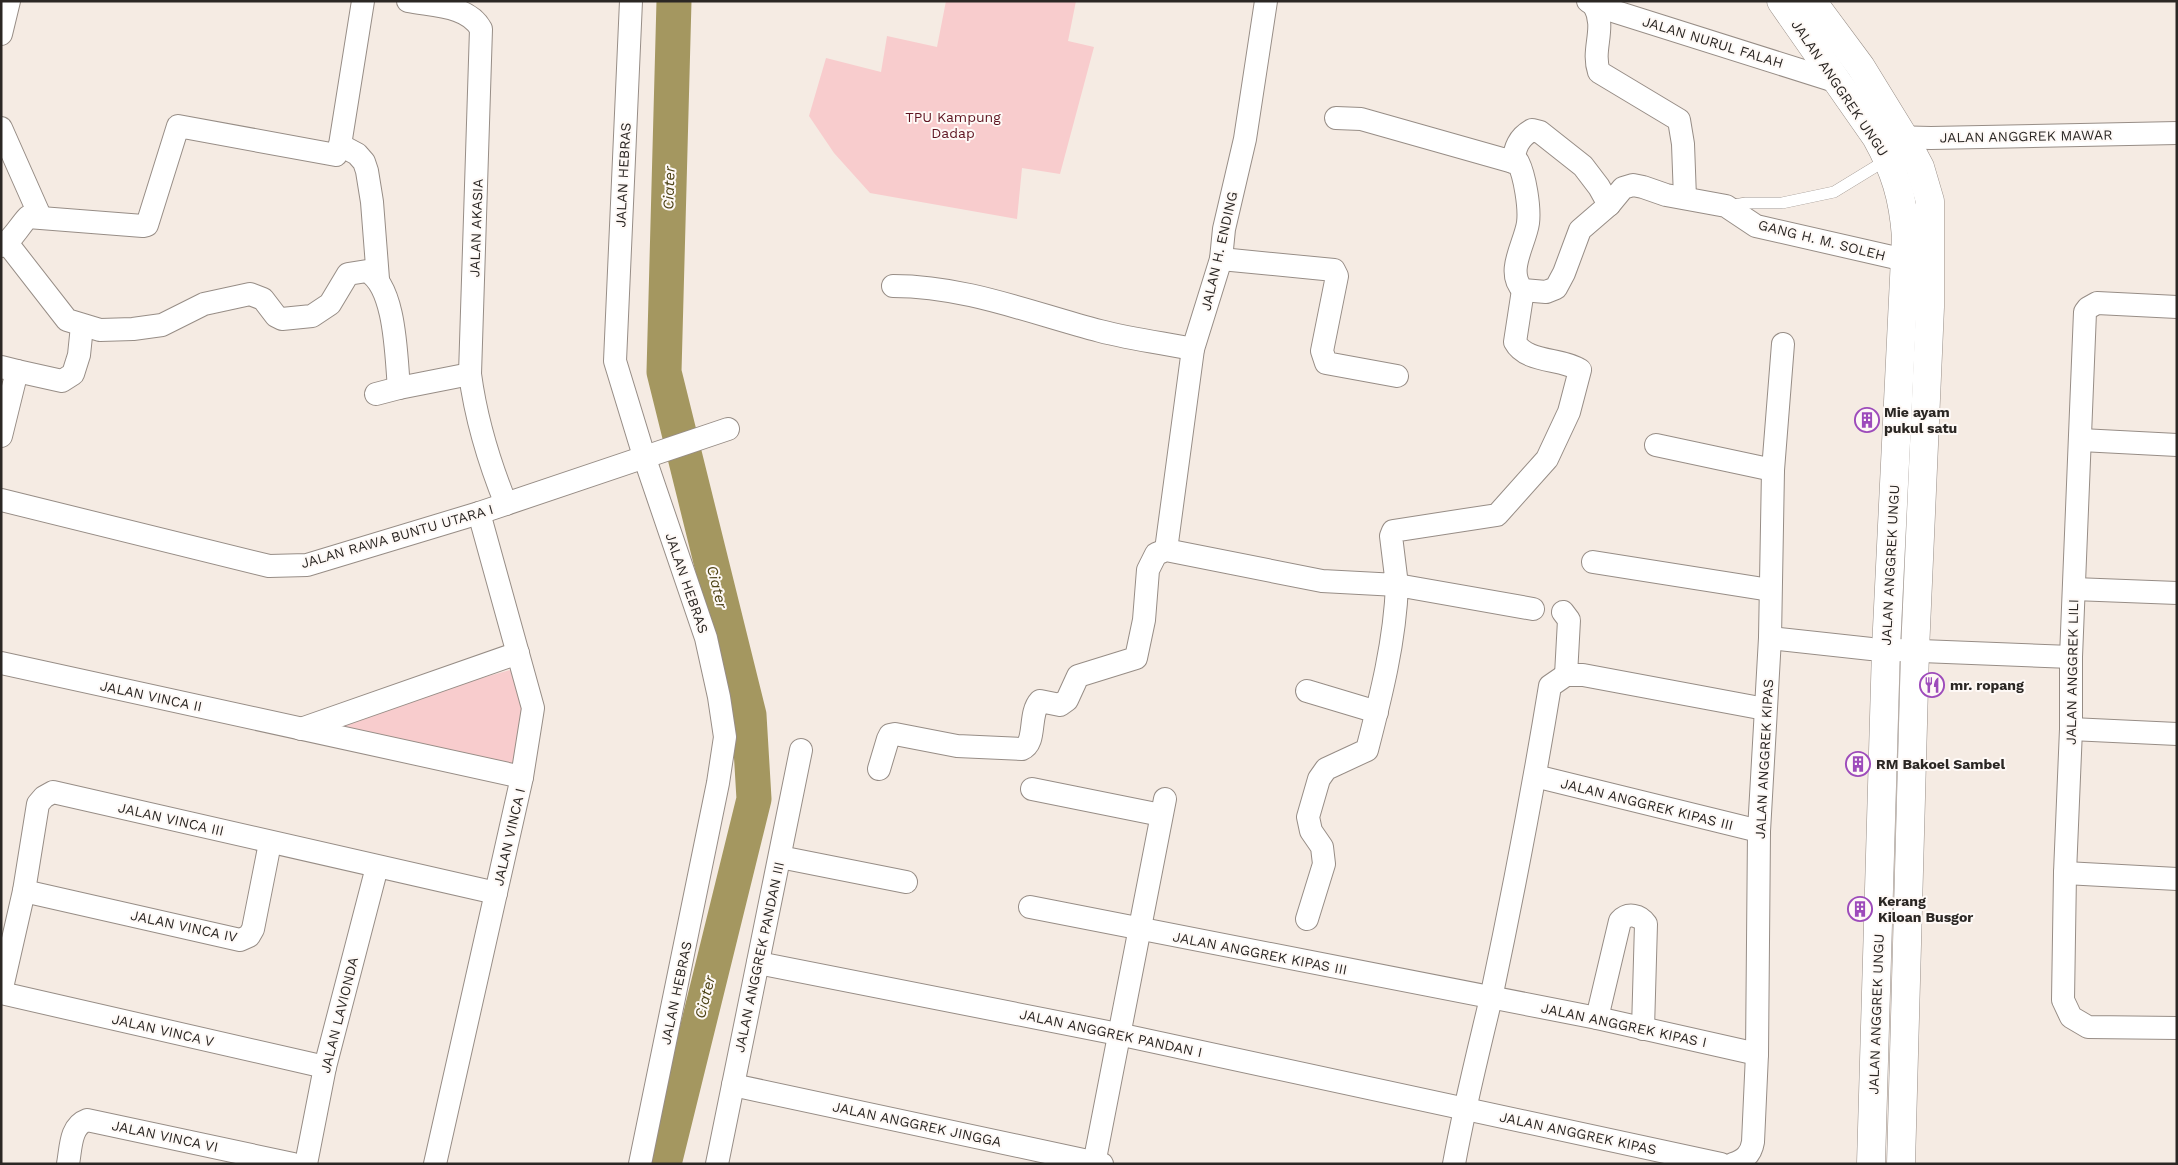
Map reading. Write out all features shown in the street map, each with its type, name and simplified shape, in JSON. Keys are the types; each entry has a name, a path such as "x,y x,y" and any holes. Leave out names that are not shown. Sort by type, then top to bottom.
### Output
{"street":[{"path":"1,34 9,1"},
{"path":"363,1 340,145 338,152 333,156 178,126 147,224 143,226 40,216 28,217 4,244 67,320 100,330 133,330 162,325 204,304 250,294 263,299 276,316 288,319 312,316 330,304 348,274 367,271 378,279"},
{"name":"JALAN AKASIA","path":"408,1 466,14 476,20 481,30 470,374 481,433 506,504"},
{"name":"JALAN HEBRAS","path":"631,1 615,361 644,456 706,638 719,697 725,737 718,783 640,1164"},
{"name":"JALAN H. ENDING","path":"1166,550 1193,349 1221,259 1224,229 1246,139 1266,1"},
{"name":"JALAN ANGGREK UNGU","path":"1781,1 1882,148 1898,184 1904,209 1906,237 1886,649 1871,1164"},
{"name":"JALAN ANGGREK UNGU","path":"1812,1 1861,68 1904,138 1920,167 1930,201 1930,307 1915,650 1901,1164"},
{"path":"1591,3 1599,15 1600,28 1596,55 1599,72 1679,120 1683,144 1685,198"},
{"name":"JALAN NURUL FALAH","path":"1591,3 1838,82"},
{"path":"1307,919 1324,864 1322,846 1310,831 1308,817 1319,779 1326,769 1367,750 1384,684 1394,618 1396,585 1391,536 1393,531 1497,515 1547,459 1568,412 1580,370 1524,351 1514,342 1523,290 1517,284 1515,273 1528,223 1526,193 1518,162 1361,119 1336,118"},
{"path":"1,128 40,216"},
{"path":"1513,162 1516,146 1525,134 1532,130 1540,132 1583,166 1599,186 1609,206"},
{"name":"JALAN ANGGREK MAWAR","path":"1882,148 1904,138 2177,133"},
{"path":"340,145 357,154 364,162 367,171 372,202 378,279 389,304 399,388"},
{"name":"GANG H. M. SOLEH","path":"1523,290 1546,292 1556,288 1564,273 1580,230 1609,206 1622,188 1632,186 1726,206 1756,226 1904,260"},
{"path":"1221,259 1334,270 1337,276 1322,351 1326,363 1397,376"},
{"path":"893,286 922,286 1003,302 1101,331 1193,349"},
{"name":"JALAN ANGGREK LILI","path":"2177,306 2097,303 2088,308 2084,318 2081,440 2071,657 2071,729 2065,873 2063,1000 2071,1017 2088,1027 2177,1028"},
{"path":"1,436 9,369 62,380 73,374 79,354 82,326"},
{"name":"JALAN ANGGREK KIPAS","path":"1733,1164 1745,1158 1751,1152 1757,1054 1759,831 1770,638 1773,470 1783,344"},
{"path":"376,394 470,374"},
{"name":"JALAN RAWA BUNTU UTARA I","path":"1,500 269,566 307,566 479,513 728,429"},
{"path":"2081,440 2177,445"},
{"path":"1656,445 1773,470"},
{"name":"JALAN VINCA I","path":"435,1164 522,777 533,708 479,513"},
{"path":"879,769 888,739 890,735 895,734 957,746 1022,749 1027,747 1030,742 1033,713 1040,701 1060,705 1067,700 1078,676 1136,658 1144,620 1148,570 1156,554 1166,550 1322,580 1396,585 1533,609"},
{"path":"1594,562 1770,590"},
{"path":"2074,588 2177,593"},
{"path":"1563,612 1569,620 1574,675"},
{"path":"1770,638 1886,649 2071,657"},
{"path":"300,729 518,653"},
{"name":"JALAN VINCA II","path":"1,663 522,777"},
{"path":"1454,1164 1464,1108 1491,998 1535,776 1550,686 1574,675 1765,709"},
{"path":"1307,690 1376,712"},
{"path":"2071,729 2177,734"},
{"name":"JALAN ANGGREK PANDAN III","path":"717,1164 802,750"},
{"name":"JALAN ANGGREK KIPAS III","path":"1535,776 1759,831"},
{"path":"1032,789 1163,807 1118,1034 1097,1163"},
{"name":"JALAN VINCA III","path":"1,993 24,891 38,804 44,796 53,792 496,893"},
{"name":"JALAN VINCA IV","path":"24,891 240,940 249,936 253,929 270,842"},
{"path":"780,857 906,882"},
{"name":"JALAN LAVIONDA","path":"306,1164 325,1067 377,867"},
{"path":"2065,873 2177,879"},
{"name":"JALAN ANGGREK KIPAS III","path":"1030,907 1491,998"},
{"path":"1597,1018 1620,922 1628,916 1635,916 1641,918 1646,924 1643,1029"},
{"name":"JALAN ANGGREK PANDAN I","path":"758,962 1118,1034 1464,1108"},
{"name":"JALAN VINCA V","path":"1,993 325,1067"},
{"name":"JALAN ANGGREK KIPAS I","path":"1491,998 1597,1018 1757,1054"},
{"name":"JALAN ANGGREK JINGGA","path":"733,1085 1097,1163"},
{"name":"JALAN ANGGREK KIPAS","path":"1464,1108 1721,1164"},
{"name":"JALAN VINCA VI","path":"68,1164 75,1129 79,1122 87,1120 293,1164"}],"lane":[{"path":"1726,206 1746,203 1782,203 1834,192 1882,148"}],"green space":[{"name":"TPU Kampung Dadap","path":"946,1 1076,1 1068,41 1094,47 1060,174 1022,168 1017,219 870,193 834,153 809,116 826,58 881,72 887,36 937,47"},
{"path":"514,669 524,710 514,772 335,732 343,717"}],"waterway":[{"name":"Ciater","path":"664,1164 754,799 749,715 664,372 674,1"}],"place":[{"name":"Mie ayam pukul satu","path":"1867,420"},
{"name":"mr. ropang","path":"1932,685"},
{"name":"RM Bakoel Sambel","path":"1858,764"},
{"name":"Kerang Kiloan Busgor","path":"1860,909"}]}
